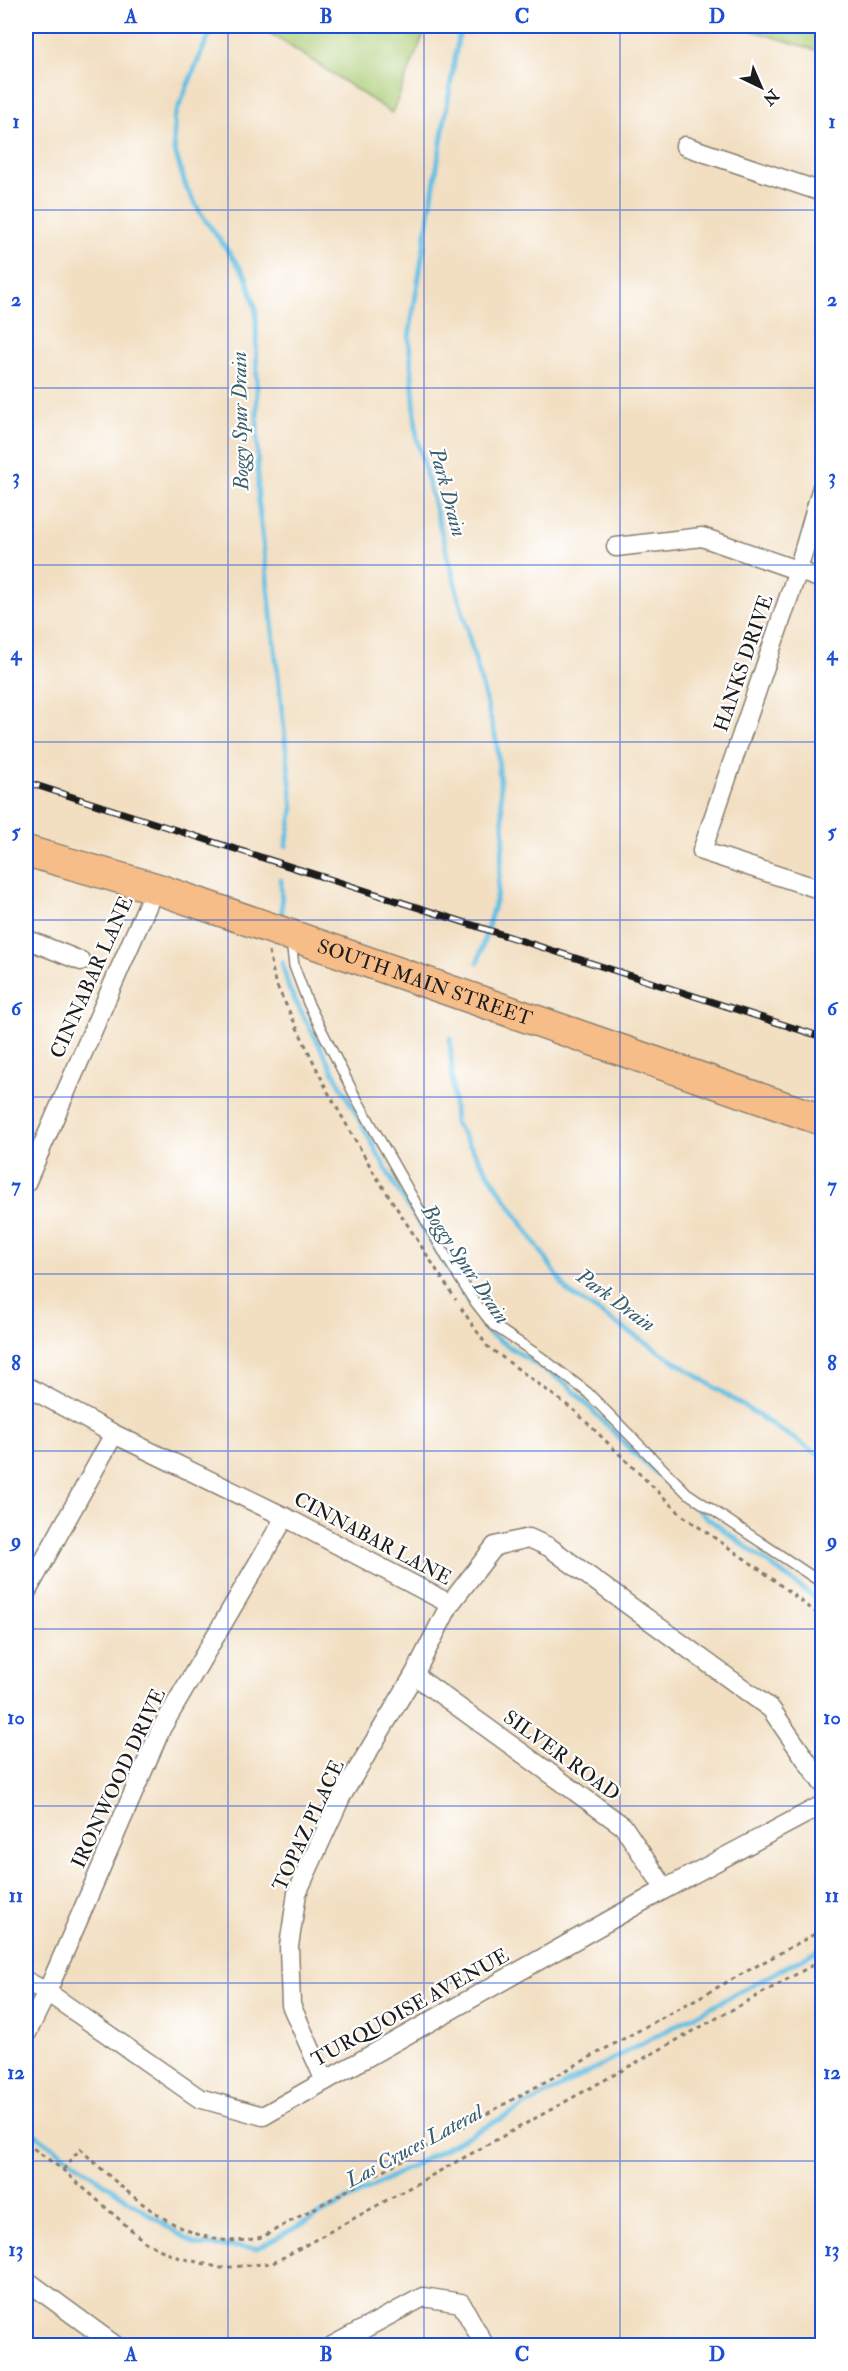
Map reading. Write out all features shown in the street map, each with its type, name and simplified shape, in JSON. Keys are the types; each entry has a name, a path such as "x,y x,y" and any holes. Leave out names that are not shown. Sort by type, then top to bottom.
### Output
{"main road":[{"name":"SOUTH MAIN STREET","path":"26,851 155,888 822,1120"}],"street":[{"path":"685,146 822,192"},
{"name":"HANKS DRIVE","path":"822,487 798,570 702,851 822,890"},
{"path":"616,548 702,537 822,579"},
{"name":"CINNABAR LANE","path":"26,1184 155,888"},
{"path":"26,939 81,961"},
{"name":"CINNABAR LANE","path":"26,1386 114,1434 285,1517 450,1604 495,1546 529,1538 539,1542 771,1709 822,1783"},
{"path":"26,1593 114,1434"},
{"name":"IRONWOOD DRIVE","path":"26,2035 47,1992 161,1729 285,1517"},
{"name":"TOPAZ PLACE","path":"325,2081 291,2005 289,1946 297,1893 341,1797 414,1675 450,1604"},
{"name":"SILVER ROAD","path":"414,1675 623,1826 665,1889"},
{"name":"TURQUOISE AVENUE","path":"26,1981 47,1992 199,2098 264,2116 665,1889 822,1805"},
{"path":"26,2280 117,2346"},
{"path":"332,2346 423,2296 462,2303 485,2346"}],"lane":[{"path":"278,931 308,1003 355,1096 447,1258 492,1325 541,1357 587,1392 687,1493 822,1583"}],"path":[{"path":"278,931 275,982 328,1092 374,1173 487,1346 575,1411 683,1516 758,1568 822,1617"},
{"path":"63,2170 80,2149 139,2200 181,2229 223,2241 262,2237 822,1930"},
{"path":"26,2143 63,2170 145,2242 173,2256 221,2268 273,2264 822,1960"}],"green space":[{"path":"276,26 427,26 392,113 270,33"},
{"path":"737,26 822,26 822,52"}],"waterway":[{"name":"Boggy Spur Drain","path":"218,26 207,39 174,118 174,148 186,187 201,214 246,276 256,310 258,498 293,809 286,846"},
{"name":"Park Drain","path":"464,26 458,39 409,337 417,439 497,743 504,836 497,894 478,962"},
{"name":"Boggy Spur Drain","path":"281,880 282,914"},
{"name":"Boggy Spur Drain","path":"282,962 289,989 394,1184 488,1333 568,1385 633,1452 702,1514 822,1603"},
{"name":"Park Drain","path":"450,1038 455,1123 568,1292 822,1457"},
{"name":"Las Cruces Lateral","path":"26,2128 196,2245 257,2248 822,1948"}],"railway":[{"path":"26,782 822,1037"}]}
